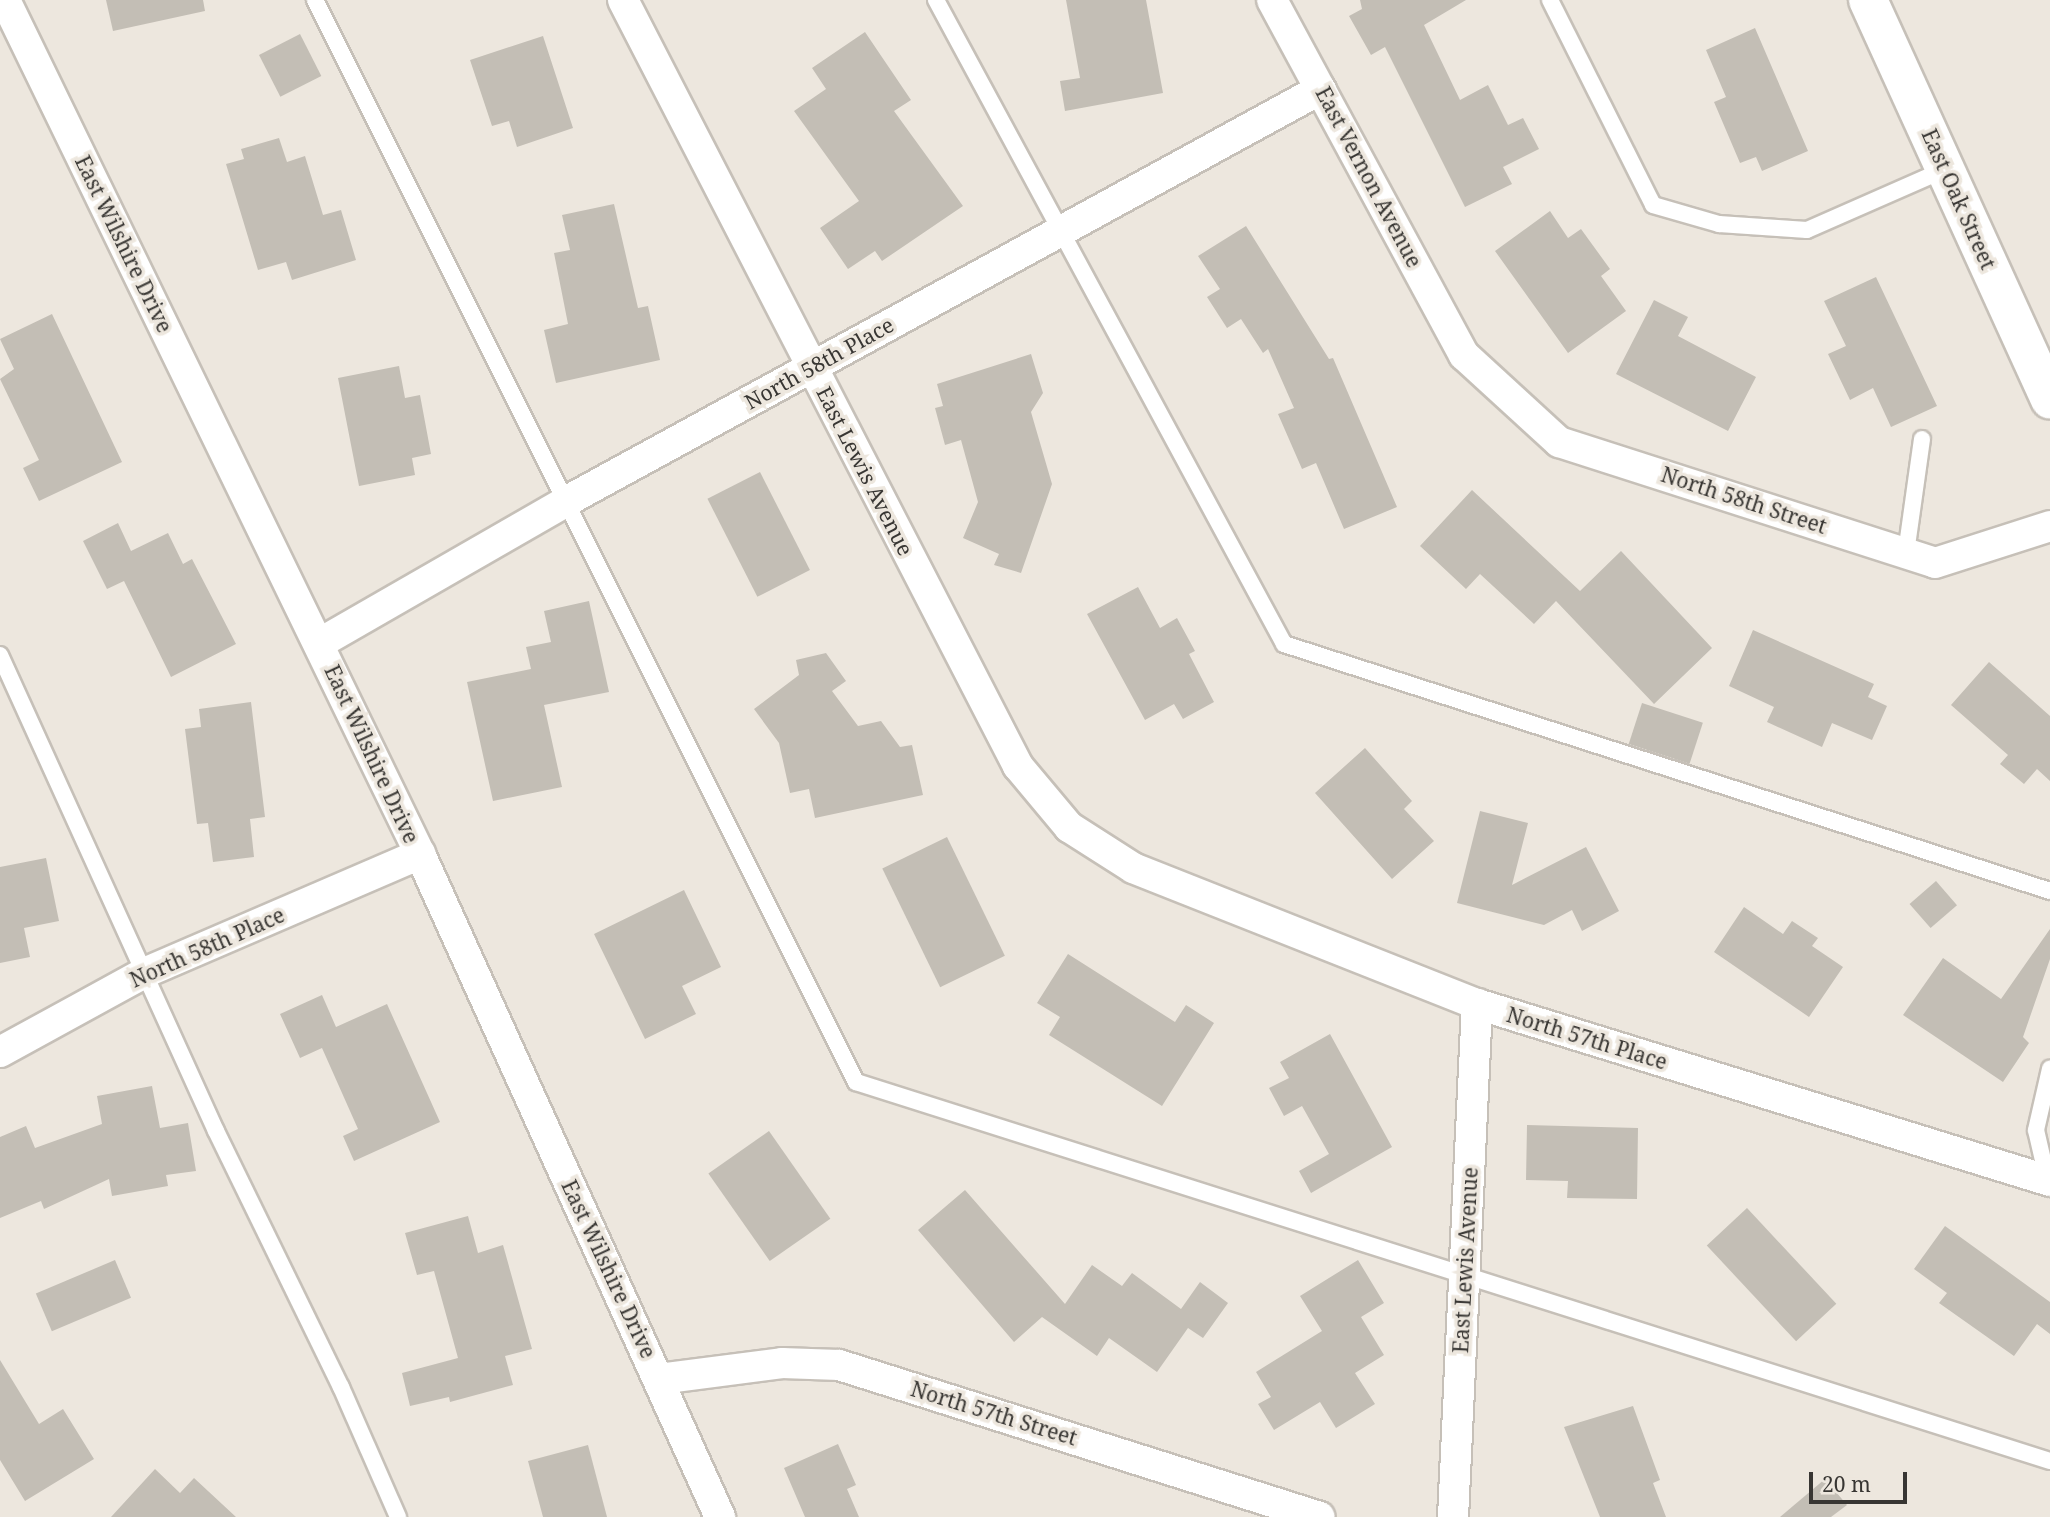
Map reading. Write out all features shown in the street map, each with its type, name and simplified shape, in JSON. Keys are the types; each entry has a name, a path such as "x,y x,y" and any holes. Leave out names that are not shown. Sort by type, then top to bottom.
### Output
{"street":[{"name":"East Wilshire Drive","path":"5,0 420,853 720,1517"},
{"name":"East Lewis Avenue","path":"623,0 1018,766 1069,827 1133,868"},
{"name":"East Vernon Avenue","path":"1272,0 1464,355"},
{"name":"East Oak Street","path":"1868,0 2050,399"},
{"name":"North 58th Place","path":"320,643 565,502 1321,89"},
{"name":"North 58th Street","path":"1464,355 1559,442 1935,563 2050,526"},
{"name":"North 58th Place","path":"0,1052 144,973 420,853"},
{"name":"North 57th Place","path":"1133,868 1477,1004 2049,1183"},
{"name":"East Lewis Avenue","path":"1454,1517 1477,1004"},
{"name":"North 57th Street","path":"659,1378 782,1363 839,1365 1320,1517"}],"lane":[{"path":"314,0 856,1082 1464,1278 2050,1461"},
{"path":"936,0 1058,231 1284,644 2050,891"},
{"path":"1550,0 1653,205 1719,224 1807,230 1946,169"},
{"path":"1906,553 1914,485 1923,462 1922,439"},
{"path":"0,655 144,973 398,1517"},
{"path":"2049,1183 2036,1130 2050,1069"}],"building":[{"path":"106,0 203,0 205,11 113,31"},
{"path":"1066,0 1146,0 1163,93 1065,111 1060,81 1080,78"},
{"path":"1360,0 1466,0 1424,25 1460,100 1488,85 1508,125 1523,118 1539,149 1503,167 1512,184 1465,207 1385,47 1371,55 1349,16 1362,9"},
{"path":"1755,28 1808,151 1762,171 1756,157 1740,163 1714,102 1726,97 1706,50"},
{"path":"865,32 911,100 894,111 963,206 882,261 875,251 848,269 820,228 859,201 794,111 826,89 812,68"},
{"path":"300,34 321,76 280,97 259,55"},
{"path":"543,36 573,128 517,147 509,121 492,126 470,60"},
{"path":"279,138 287,162 305,156 323,215 341,210 356,260 292,280 286,262 258,270 226,164 244,159 241,149"},
{"path":"614,204 638,308 648,306 660,360 556,383 544,330 568,324 554,253 570,250 562,215"},
{"path":"1550,211 1568,238 1581,229 1610,269 1601,276 1626,311 1568,353 1495,251"},
{"path":"1246,226 1329,359 1333,358 1397,507 1344,529 1316,463 1302,469 1278,414 1294,408 1268,349 1263,353 1241,319 1227,328 1207,297 1220,289 1198,256"},
{"path":"1876,277 1937,406 1891,427 1873,388 1850,400 1828,354 1846,346 1824,301"},
{"path":"1654,300 1688,317 1678,336 1756,377 1728,431 1616,374"},
{"path":"52,314 122,462 39,501 23,468 39,460 0,379 14,369 0,339"},
{"path":"1031,354 1043,393 1031,412 1052,484 1021,573 994,565 999,554 963,538 978,502 961,440 945,445 935,408 943,406 937,384"},
{"path":"399,366 405,398 420,395 431,454 412,458 415,475 359,486 338,378"},
{"path":"760,472 810,570 757,597 707,499"},
{"path":"1472,490 1580,591 1621,551 1712,648 1654,704 1556,601 1534,624 1480,574 1466,589 1420,546"},
{"path":"118,523 131,551 168,533 183,564 192,559 236,644 171,677 124,581 107,589 83,541"},
{"path":"1138,587 1160,628 1177,618 1195,651 1189,654 1214,702 1183,719 1174,704 1145,720 1087,614"},
{"path":"589,601 609,692 544,705 562,787 493,801 467,682 531,669 526,647 551,642 544,611"},
{"path":"1753,630 1874,684 1868,697 1887,706 1872,740 1832,723 1822,747 1767,722 1774,707 1729,686"},
{"path":"826,653 846,681 832,691 858,726 881,721 900,747 912,745 923,795 815,818 809,789 790,793 779,743 754,709 799,675 796,660"},
{"path":"1989,662 2050,716 2050,781 2037,769 2024,784 2000,764 2008,755 1951,705"},
{"path":"251,702 265,817 250,819 254,857 213,862 208,823 197,824 185,729 201,727 199,709"},
{"path":"1642,703 1703,723 1690,764 1629,744"},
{"path":"1365,748 1412,801 1404,809 1434,841 1392,879 1315,793"},
{"path":"1480,811 1528,823 1512,885 1586,847 1619,911 1582,931 1572,910 1544,925 1457,903"},
{"path":"947,837 1005,956 940,987 882,869"},
{"path":"46,858 59,921 24,928 30,957 0,963 0,867"},
{"path":"1936,881 1957,905 1931,928 1910,904"},
{"path":"684,890 721,967 682,986 696,1014 645,1039 594,934"},
{"path":"1744,907 1783,934 1792,921 1818,938 1812,946 1843,967 1809,1017 1714,952"},
{"path":"2050,929 2050,959 2023,1037 2029,1043 2003,1082 1903,1015 1943,958 2001,999"},
{"path":"1068,954 1175,1022 1186,1005 1214,1023 1162,1106 1049,1035 1060,1017 1037,1003"},
{"path":"322,995 336,1027 387,1004 440,1122 354,1161 343,1136 358,1129 322,1048 300,1058 280,1014"},
{"path":"1330,1034 1392,1147 1311,1193 1299,1171 1329,1154 1302,1106 1284,1116 1269,1088 1289,1078 1280,1062"},
{"path":"152,1086 160,1128 188,1123 196,1171 166,1175 168,1186 112,1196 109,1179 44,1209 41,1201 0,1218 0,1137 26,1126 35,1148 102,1124 97,1096"},
{"path":"1527,1125 1638,1128 1637,1199 1567,1198 1568,1181 1526,1180"},
{"path":"769,1131 830,1219 770,1261 708,1173"},
{"path":"965,1190 1065,1304 1092,1265 1122,1286 1132,1273 1181,1309 1200,1282 1228,1303 1203,1338 1188,1328 1157,1372 1109,1338 1097,1356 1042,1317 1014,1342 918,1230"},
{"path":"1747,1208 1836,1304 1796,1341 1707,1246"},
{"path":"468,1216 478,1253 503,1245 532,1349 505,1356 513,1385 450,1402 449,1397 410,1406 402,1373 458,1358 434,1271 417,1275 405,1233"},
{"path":"1945,1226 2050,1302 2050,1334 2037,1324 2014,1356 1939,1303 1947,1293 1914,1269"},
{"path":"115,1260 131,1298 52,1331 36,1294"},
{"path":"1358,1260 1384,1303 1361,1317 1384,1355 1355,1373 1375,1404 1336,1428 1320,1402 1274,1430 1258,1404 1271,1397 1256,1372 1322,1331 1300,1296"},
{"path":"0,1360 39,1424 63,1409 94,1459 25,1501 0,1460"},
{"path":"1633,1406 1660,1480 1653,1483 1666,1517 1600,1517 1564,1427"},
{"path":"838,1444 856,1485 847,1489 859,1517 805,1517 784,1468"},
{"path":"588,1445 607,1517 543,1517 528,1461"},
{"path":"155,1469 180,1493 194,1478 236,1517 111,1517"},
{"path":"1825,1479 1847,1505 1831,1517 1780,1517"}]}
